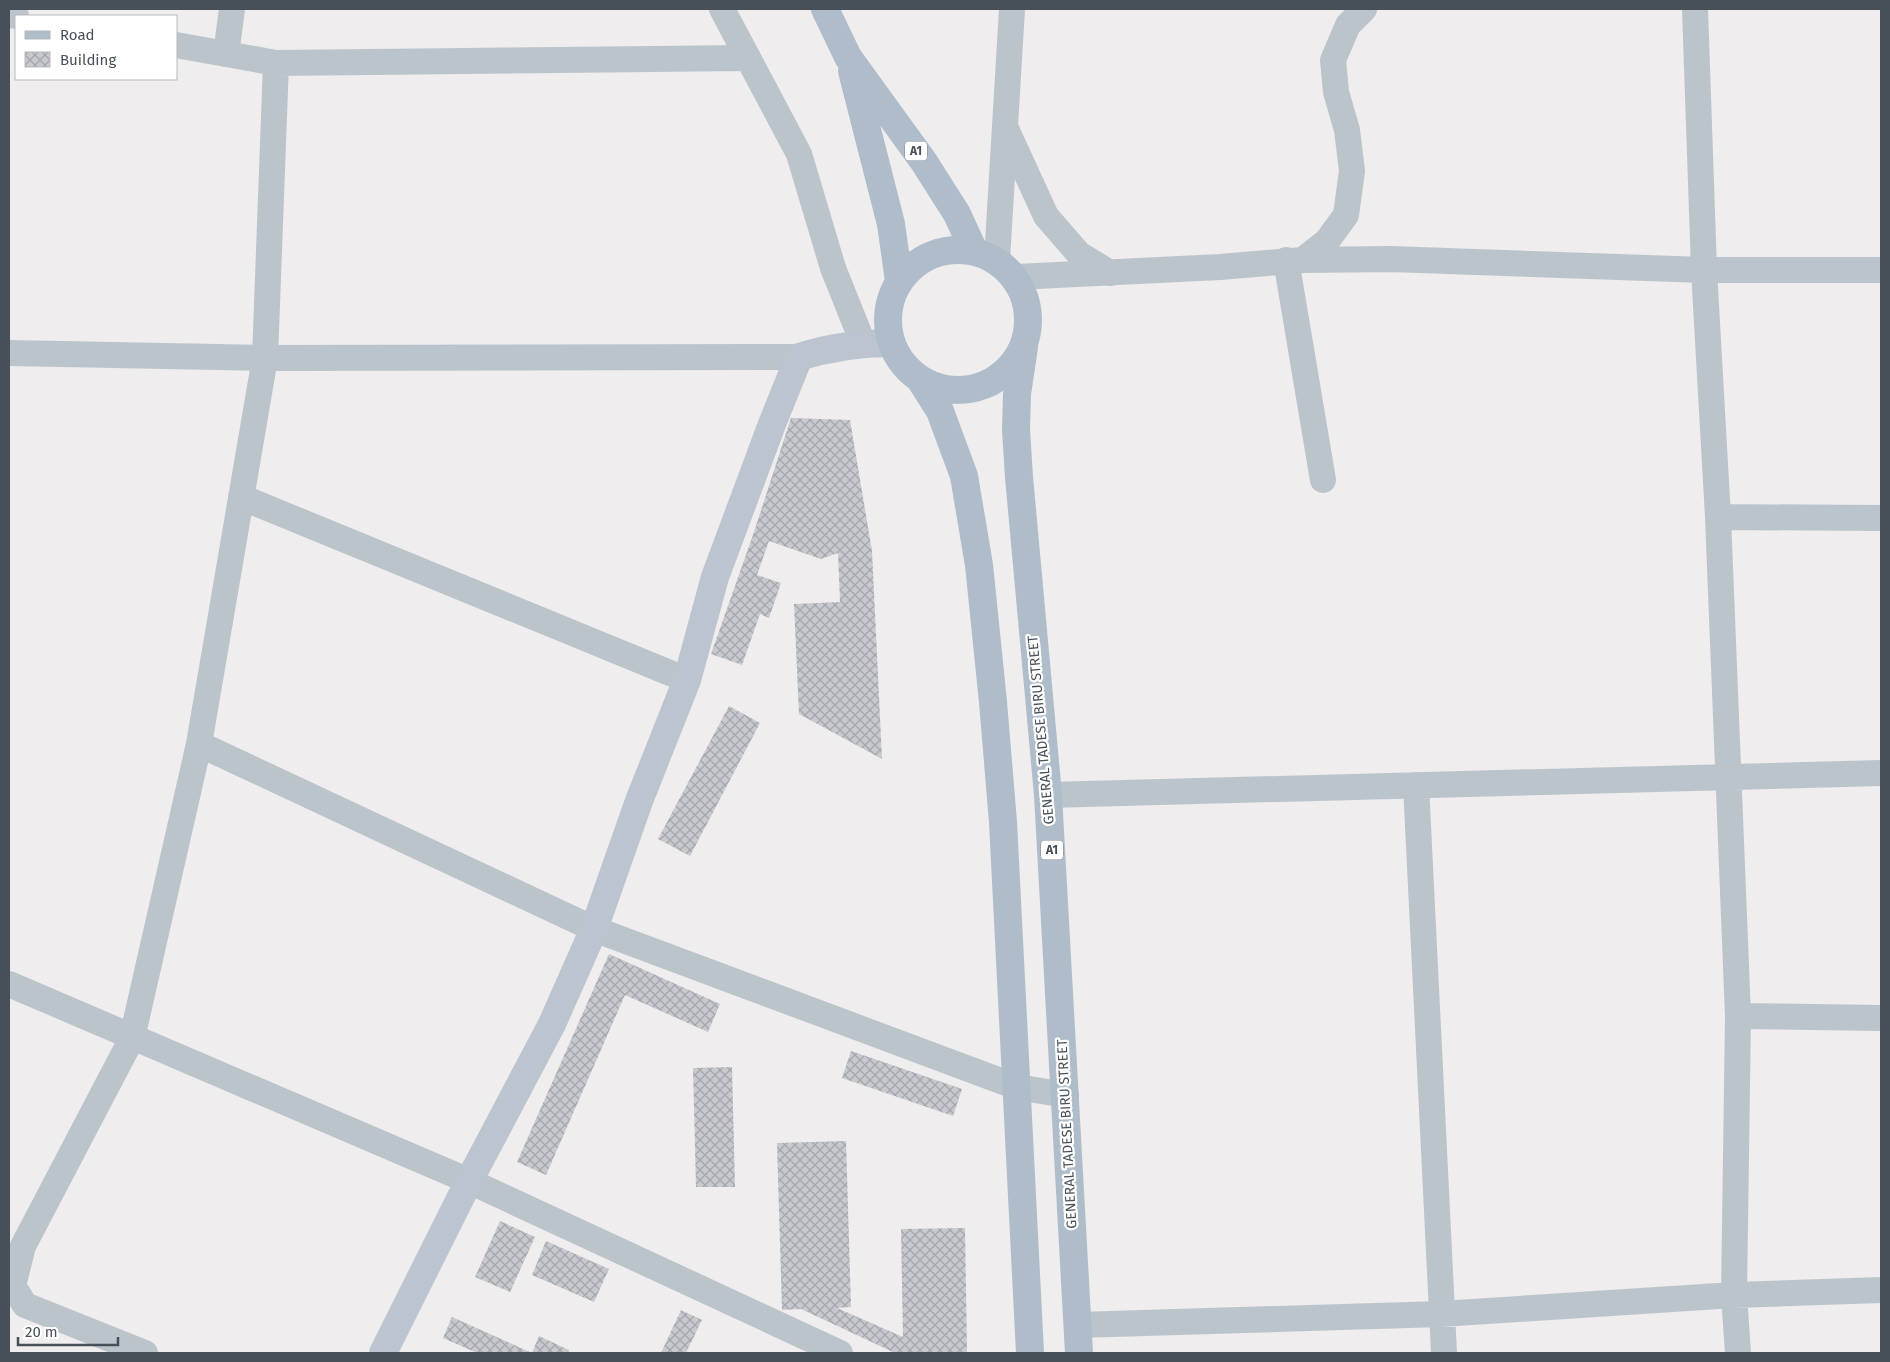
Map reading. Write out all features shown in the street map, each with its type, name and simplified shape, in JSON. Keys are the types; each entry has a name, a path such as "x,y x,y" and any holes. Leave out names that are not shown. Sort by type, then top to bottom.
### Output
{"main road":[{"name":"A1","path":"825,9 848,57 924,162 957,214 995,263"},
{"name":"A1","path":"848,57 891,224 899,281"},
{"path":"921,381 944,390 968,390 991,383 1010,368 1024,347 1029,324 1026,299 995,263 957,249 924,258 910,267 899,281 890,300 887,322 891,343 903,364 921,381 940,411 964,476 979,565 994,702 1003,822 1030,1353"},
{"name":"GENERAL TADESE BIRU STREET","path":"1024,347 1017,394 1016,430 1048,795 1079,1353"}],"street":[{"path":"226,54 232,9"},
{"path":"722,9 799,154 834,268 863,343"},
{"path":"1012,9 1006,128 995,263 1110,273 1220,267 1294,260 1390,259 1704,270 1881,270"},
{"path":"1294,260 1327,241 1346,215 1352,170 1347,130 1336,92 1333,60 1348,25 1364,9"},
{"path":"1695,9 1704,270 1718,517 1738,1016 1734,1295 1738,1353"},
{"path":"178,45 276,63 748,58"},
{"path":"145,1353 25,1305 14,1286 23,1246 132,1038 199,744 265,358 276,63"},
{"path":"1006,128 1046,216 1079,254 1110,273"},
{"path":"1294,260 1323,480"},
{"path":"9,353 265,358 799,357 832,347 863,343 891,343"},
{"path":"383,1353 469,1181 552,1024 594,929 639,801 687,680 716,578 772,424 799,357"},
{"path":"241,497 687,680"},
{"path":"1718,517 1881,518"},
{"path":"199,744 594,929 1017,1087 1066,1095"},
{"path":"1048,795 1881,773"},
{"path":"1416,785 1444,1353"},
{"path":"9,984 469,1181 840,1353"},
{"path":"1738,1016 1881,1018"},
{"path":"1078,1324 1441,1314 1734,1295 1881,1290"}],"building":[{"path":"791,418 850,420 872,551 882,759 799,714 794,604 840,602 838,553 821,559 769,541 757,575 781,583 769,618 760,614 742,665 711,654 753,535"},
{"path":"729,706 760,723 690,856 658,839"},
{"path":"609,954 720,1004 708,1032 625,995 546,1175 517,1162"},
{"path":"851,1051 962,1089 953,1116 842,1078"},
{"path":"732,1067 735,1187 696,1187 693,1068"},
{"path":"846,1141 851,1307 837,1308 903,1337 901,1229 965,1228 967,1353 895,1353 801,1309 782,1310 777,1143"},
{"path":"500,1221 535,1237 510,1292 475,1277"},
{"path":"546,1241 609,1269 594,1302 532,1275"},
{"path":"681,1310 702,1320 686,1353 661,1353"},
{"path":"452,1317 532,1353 477,1353 443,1338"},
{"path":"539,1336 569,1350 568,1353 532,1353"}]}
